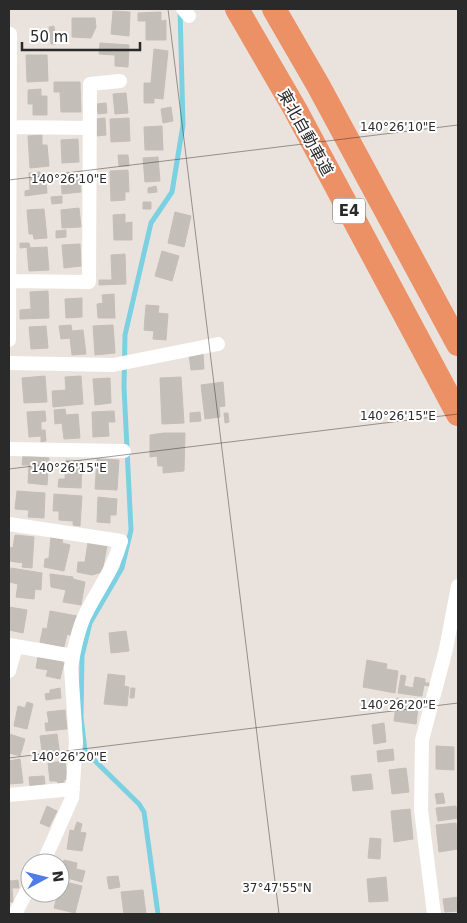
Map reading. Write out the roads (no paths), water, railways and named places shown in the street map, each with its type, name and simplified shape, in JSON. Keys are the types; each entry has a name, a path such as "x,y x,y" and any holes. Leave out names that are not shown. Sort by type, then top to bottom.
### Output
{"highway":[{"name":"東北自動車道","path":"238,9 295,110 458,414"},
{"name":"東北自動車道","path":"274,9 323,93 458,344"}],"street":[{"path":"9,340 10,34"},
{"path":"9,281 89,282 90,84 120,81"},
{"path":"9,127 90,128"},
{"path":"9,363 125,364 144,357 218,344"},
{"path":"9,449 124,451"},
{"path":"9,524 121,541 109,576 86,612 73,656 71,667 76,742 73,790 64,819 48,853"},
{"path":"434,914 421,810 422,740 446,648 458,586"},
{"path":"9,671 12,645 73,656"},
{"path":"9,795 73,790"}],"waterway":[{"path":"158,914 144,812 139,804 85,751 81,717 82,656 90,623 122,568 131,530 124,387 125,335 151,223 172,192 183,125 180,9"}]}
